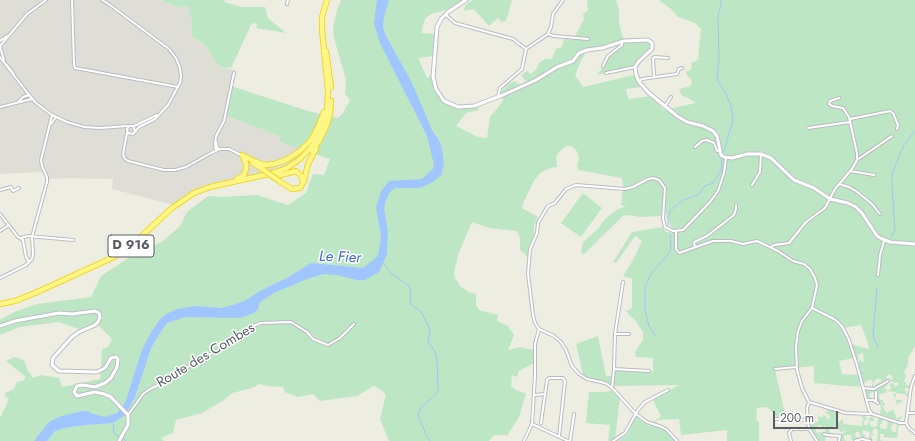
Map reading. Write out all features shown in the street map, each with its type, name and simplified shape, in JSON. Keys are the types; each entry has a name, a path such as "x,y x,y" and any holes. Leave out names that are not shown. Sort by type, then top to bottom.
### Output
{"highway":[{"name":"D 916","path":"0,304 15,301 35,294 110,259 133,244 172,208 188,196 200,190 233,181 260,177 278,172 296,162 305,154 317,139 325,122 328,102 328,86 322,30 322,17 327,0"},
{"name":"D 916","path":"218,185 257,180 288,170 304,159 321,138 328,121 332,100 325,30 326,13 330,0"},
{"path":"242,155 261,164 270,165 283,161 296,153 309,142 324,115 328,86"},
{"path":"242,155 293,190 299,189 303,184 309,162 321,138"},
{"path":"233,181 243,176 246,171 246,164 242,155"},
{"path":"261,164 264,170"},
{"path":"273,176 297,172 302,176 303,184"}],"street":[{"path":"14,76 4,60 0,46 29,12 46,0"},
{"path":"73,0 75,68 178,87"},
{"path":"102,0 173,53 181,70 181,79 168,105 155,119 139,127 127,139"},
{"path":"287,4 288,0"},
{"path":"466,0 445,14 437,27 433,77 439,94 450,104 458,107 474,106 518,89 536,80 557,67 573,61 579,53 587,50 602,48 622,41 646,39 652,43 652,47 651,51 639,61 636,67 636,74 639,82 649,93 682,119 713,131 717,136 721,155 726,158 732,158 747,154 762,154 772,158 794,180 814,188 830,199 848,203 856,207 862,213 877,236 884,241 915,244"},
{"path":"498,97 500,88 522,70 526,49 548,34 553,14 563,0"},
{"path":"445,14 455,23 513,39 526,49"},
{"path":"548,34 554,36 588,39"},
{"path":"0,41 8,35"},
{"path":"603,66 607,56 622,45 622,41"},
{"path":"0,57 32,99 52,115 74,124 105,128 133,126 160,114"},
{"path":"654,77 653,58 668,58"},
{"path":"606,73 636,67"},
{"path":"639,82 642,79 677,74 679,69 682,68"},
{"path":"217,150 215,141 224,121 234,73"},
{"path":"23,87 23,97"},
{"path":"16,103 23,97 29,95"},
{"path":"26,100 29,95"},
{"path":"665,106 671,97"},
{"path":"839,98 830,101 829,104 843,108 850,121 857,153 857,160"},
{"path":"0,107 32,99"},
{"path":"808,128 850,121 890,110 893,113 898,125 897,128"},
{"path":"0,278 22,268 29,262 33,255 32,236 47,177 41,161 52,115"},
{"path":"50,125 56,117"},
{"path":"129,126 123,155 126,160 164,170 175,170 186,167 217,150 229,149 242,155"},
{"path":"133,126 135,130"},
{"path":"122,127 131,134"},
{"path":"771,247 774,245 789,243 806,222 825,208 839,184 857,160 892,136"},
{"path":"695,147 702,141 707,140 714,143 717,151 720,151"},
{"path":"752,185 760,172 762,154"},
{"path":"677,441 667,430 647,422 636,414 612,388 604,383 587,379 579,374 572,366 566,350 561,342 554,336 539,330 533,315 528,274 530,249 537,233 538,223 548,206 555,203 566,190 579,184 625,189 633,187 648,179 659,180 665,188 663,219 665,225 669,230 676,232 686,228 713,199 722,181 726,158"},
{"path":"850,171 874,175"},
{"path":"839,184 856,191 872,204 880,214"},
{"path":"0,190 11,187 13,191 19,188"},
{"path":"695,247 694,242 714,230 734,215 736,212 736,205"},
{"path":"0,214 18,237 21,238 24,243 26,257 29,262"},
{"path":"0,231 9,225"},
{"path":"676,232 677,252 683,252 709,242 726,240 743,244 757,242 771,247 793,260 804,264 810,269 816,281 812,308 802,322 798,332 796,367 802,388 809,402 807,408 809,429 817,441"},
{"path":"21,238 32,236 73,240"},
{"path":"878,276 880,255 884,241"},
{"path":"612,388 615,334 623,282"},
{"path":"812,308 838,322 843,328 857,365 869,411 872,414"},
{"path":"0,326 15,321 59,313 72,314 95,311 99,313 100,317 98,322 72,337 53,358 52,365 59,371 97,372 105,368 111,358 116,358 118,360 118,366 111,378 105,383 95,387 83,385 77,386 74,392 77,396 95,392 104,394 111,397 128,415 128,425 119,441"},
{"name":"Route des Combes","path":"128,415 143,394 167,381 200,359 225,347 251,327 261,323 290,322 308,332 313,339 328,345 340,338 354,324"},
{"path":"524,441 532,424 536,358 535,344 539,330"},
{"path":"615,334 629,334"},
{"path":"775,369 796,367"},
{"path":"614,369 648,371"},
{"path":"915,376 911,387 906,423 915,433"},
{"path":"541,423 548,379 563,378 565,380 559,437"},
{"path":"863,388 874,389 888,381"},
{"path":"613,441 625,433 631,420 647,400 668,390"},
{"path":"874,401 876,400 876,392"},
{"path":"534,395 545,394"},
{"path":"866,400 878,403"},
{"path":"809,402 846,413 872,414 906,423"},
{"path":"908,413 915,413"},
{"path":"532,424 569,441 574,414"},
{"path":"775,419 807,420"},
{"path":"791,441 789,433 792,429 809,429"},
{"path":"824,434 840,436 839,441"},
{"path":"855,441 862,439 870,441"}],"shaded area":[{"path":"0,0 161,0 178,7 188,6 192,23 192,38 205,45 219,67 235,70 227,116 280,136 280,142 305,150 285,166 264,174 216,185 179,203 170,204 112,189 113,179 70,178 48,180 42,172 0,174"}],"green space":[{"path":"161,0 225,0 224,2 241,7 265,7 268,18 286,33 256,28 257,24 252,23 231,68 219,67 205,45 192,37 192,23 188,6 178,7"},
{"path":"341,0 462,0 446,10 431,14 425,19 421,33 434,34 433,56 418,58 427,78 431,75 435,91 443,102 460,109 478,108 479,110 466,113 456,126 478,137 487,138 490,117 503,101 501,92 507,85 514,81 521,85 526,81 521,75 527,71 531,74 537,68 539,63 545,59 552,59 556,49 562,47 564,39 573,40 584,19 583,14 588,10 587,0 616,0 619,10 619,24 624,41 648,40 653,47 633,68 597,75 607,58 620,45 619,42 586,52 575,75 583,87 634,75 641,87 626,89 628,99 651,96 664,110 696,103 682,96 679,89 688,87 692,84 691,79 686,72 692,69 691,63 698,60 701,29 695,23 678,17 671,9 659,0 915,0 915,346 908,358 908,364 904,373 906,375 904,381 906,382 906,385 910,386 909,391 909,388 905,388 905,392 908,394 908,397 904,394 896,393 895,399 893,394 896,392 886,391 886,393 879,394 880,400 883,400 883,403 885,403 883,406 886,413 892,410 894,411 897,419 901,416 902,418 898,420 880,414 882,403 880,408 880,402 877,401 877,391 874,390 885,384 888,385 884,388 886,390 890,390 892,387 889,385 891,383 893,383 895,387 899,384 897,382 890,381 893,378 890,374 886,376 887,379 890,378 889,380 874,387 881,381 881,379 876,379 873,388 871,388 873,382 871,380 863,383 857,362 861,360 862,362 864,361 863,353 859,354 858,359 861,359 857,360 851,344 869,349 861,325 843,328 854,358 839,361 842,374 858,375 860,387 814,383 814,366 775,370 786,418 778,418 767,407 757,408 756,421 759,421 759,441 727,441 727,430 681,435 679,419 657,420 656,424 669,430 677,441 617,441 627,435 636,417 649,426 661,416 653,400 679,385 616,386 612,388 620,398 615,439 613,441 608,441 610,425 586,423 589,392 612,391 608,382 583,375 576,344 598,336 606,376 615,376 615,370 653,372 653,358 636,357 635,352 643,340 643,332 626,310 630,310 632,307 632,279 623,276 642,241 635,236 616,263 613,262 632,232 662,227 666,232 673,233 665,211 666,200 662,201 662,216 623,216 584,254 581,253 583,242 599,228 604,220 616,210 626,206 621,205 623,187 622,178 578,170 578,153 574,148 566,146 558,153 556,157 557,167 550,168 540,173 534,181 524,201 522,208 538,217 534,226 534,233 528,257 520,250 520,238 517,231 489,228 472,222 458,255 454,273 460,286 469,292 476,294 476,305 479,310 498,315 497,321 508,326 514,335 508,350 520,347 534,350 534,363 519,371 517,377 512,375 511,386 526,394 519,417 507,436 494,435 489,441 389,441 380,419 386,395 374,386 357,396 320,401 313,394 298,397 285,392 283,387 260,384 249,389 232,393 224,400 202,413 176,420 173,433 161,438 164,441 0,441 0,418 9,398 5,397 5,393 14,389 17,382 23,381 26,377 6,361 14,357 24,360 28,371 33,378 42,375 59,378 62,387 100,379 102,349 108,347 112,339 99,326 84,331 59,322 20,327 0,335 0,320 14,312 37,304 91,297 101,276 133,255 163,241 180,226 187,212 208,196 222,197 257,195 288,205 306,193 313,174 324,175 330,159 280,142 280,136 227,116 231,86 308,111 338,118 343,113 350,100 345,94 346,80 334,38 333,27"},
{"path":"474,0 512,0 506,21 502,22 498,18 489,26 474,9 464,11 465,6"},
{"path":"583,193 602,208 581,237 561,223"},
{"path":"864,389 874,390 874,392 870,393 870,398 872,398 872,400 867,399"},
{"path":"895,400 902,400 902,402 897,404"},
{"path":"829,409 839,412 837,419 839,422 843,419 843,424 862,426 863,417 860,417 865,416 867,419 864,421 864,425 868,425 870,417 873,417 874,421 870,421 870,426 874,427 877,426 878,417 886,419 880,424 880,428 887,428 888,420 893,421 891,431 896,432 897,423 899,423 897,438 884,437 884,434 880,434 880,440 883,441 877,441 878,432 877,429 874,428 872,432 874,435 871,435 873,441 869,439 870,432 863,430 862,434 865,435 864,438 861,438 859,432 856,432 855,436 859,438 851,440 851,435 847,435 844,436 846,441 841,441 841,434 846,431 840,432 836,425 829,429 830,433 834,434 827,434 825,432 825,425 823,431 821,429 822,426 819,425 816,428 816,432 820,432 822,435 826,436 825,441 819,441 810,427 809,421 818,422 818,415 820,417 823,417 823,415 826,416 827,419 830,419 830,415 826,412"}],"water":[{"path":"377,0 389,0 383,27 386,36 412,83 433,132 439,140 444,164 441,175 433,182 420,188 395,188 389,193 384,209 388,231 387,254 379,272 365,280 324,274 307,279 274,293 260,302 258,309 254,313 240,318 186,317 167,323 151,348 135,397 125,415 113,423 64,428 55,431 47,441 34,441 49,422 61,416 83,411 88,411 105,417 117,413 125,403 142,350 160,319 166,314 177,309 195,306 221,308 233,305 244,301 262,290 287,278 311,263 363,268 378,256 381,237 376,207 381,191 389,181 422,179 433,169 434,165 427,136 380,43 374,24"}],"waterway":[{"path":"721,0 718,15 719,60 717,76 718,81 731,106 733,120 724,151"},
{"path":"891,237 895,230 892,174 904,145 915,131"},
{"path":"668,227 668,217 671,210 683,200 698,195 705,186 713,183 721,171 722,159"},
{"path":"655,336 649,326 645,310 645,287 651,274 670,252 670,235"},
{"path":"383,263 392,274 409,286 411,292 411,304 421,312 430,329 428,341 434,350 437,359 438,390 436,394 420,409 418,414 426,435 430,441"},
{"path":"877,287 873,336 878,347"},
{"path":"113,424 114,433 119,437"},
{"path":"123,438 126,441"}],"water label":[{"name":"Le Fier","path":"340,258"}]}
